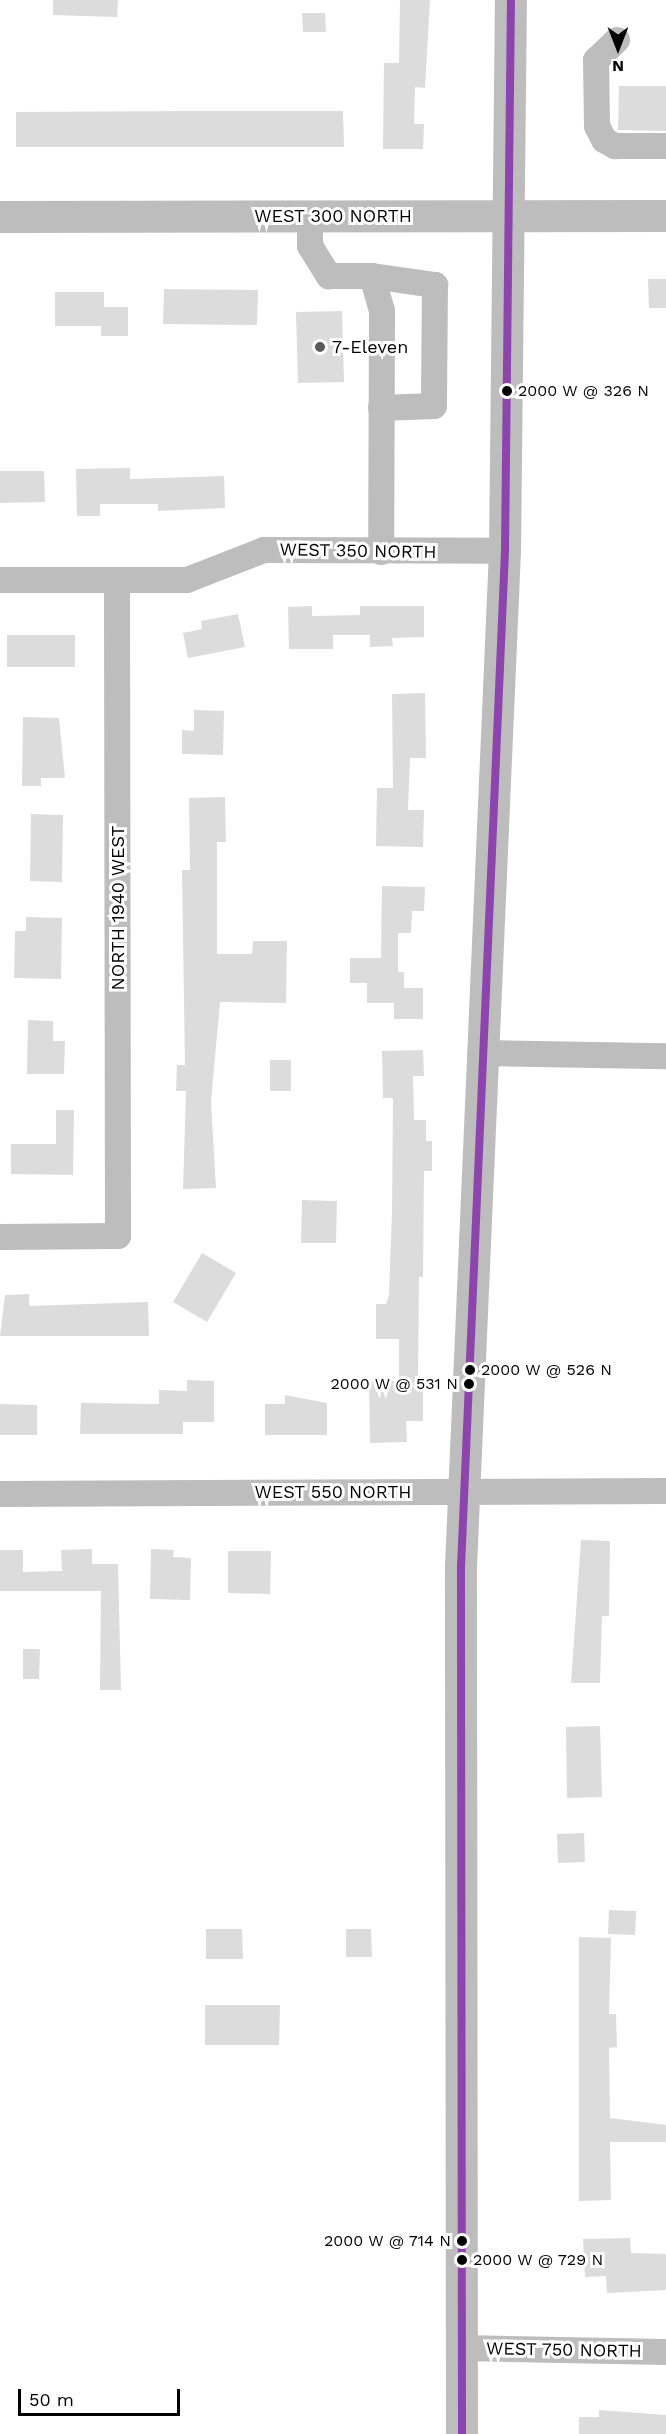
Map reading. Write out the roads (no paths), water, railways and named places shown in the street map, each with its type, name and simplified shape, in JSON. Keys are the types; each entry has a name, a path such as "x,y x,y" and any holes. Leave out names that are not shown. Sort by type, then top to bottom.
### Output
{"main road":[{"path":"462,2434 465,1492 486,1053 505,552 511,216 511,0"},
{"name":"WEST 300 NORTH","path":"0,217 666,216"}],"street":[{"path":"617,40 596,60 597,126 604,140 615,146 666,146"},
{"path":"310,216 310,246 329,276 372,276 435,285 434,406 381,408"},
{"path":"372,276 382,311 381,552"},
{"name":"WEST 350 NORTH","path":"0,580 187,580 264,550 505,552"},
{"name":"NORTH 1940 WEST","path":"0,1237 118,1236 117,580"},
{"path":"486,1053 666,1056"},
{"name":"WEST 550 NORTH","path":"0,1494 666,1491"},
{"name":"WEST 750 NORTH","path":"462,2348 666,2352"}],"place":[{"name":"7-Eleven","path":"320,347"},
{"name":"2000 W @ 326 N","path":"507,391"},
{"name":"2000 W @ 526 N","path":"470,1370"},
{"name":"2000 W @ 531 N","path":"469,1384"},
{"name":"2000 W @ 714 N","path":"462,2241"},
{"name":"2000 W @ 729 N","path":"462,2260"}]}
